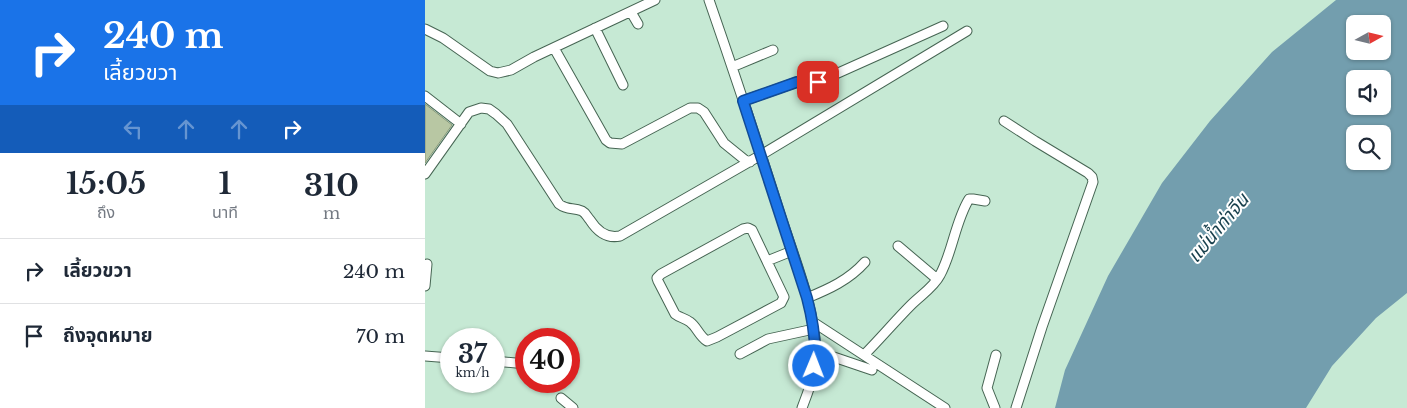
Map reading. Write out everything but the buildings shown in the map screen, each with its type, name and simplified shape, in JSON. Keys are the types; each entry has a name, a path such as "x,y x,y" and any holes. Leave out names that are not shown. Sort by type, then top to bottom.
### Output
{"street":[{"path":"425,29 443,38 490,71 497,73 511,70 534,57 655,0"},
{"path":"709,0 807,298 816,351 811,385 802,408"},
{"path":"631,12 638,24"},
{"path":"743,101 797,82 810,84 818,82 943,26"},
{"path":"595,28 623,85"},
{"path":"425,174 469,112 481,108 489,109 507,124 559,204 565,208 582,211 597,230 603,235 614,238 750,162 967,31"},
{"path":"554,48 606,140 610,143 622,144 690,108 698,108 704,112 724,143 732,151 750,162"},
{"path":"732,67 773,50"},
{"path":"425,96 461,124"},
{"path":"1004,121 1088,173 1092,177 1093,182 1042,327 1017,408"},
{"path":"864,356 937,279 944,266 967,202 973,199 985,201"},
{"path":"746,228 751,229 767,261 783,294 784,297 781,303 707,341 688,320 677,316 657,280 661,274 746,228"},
{"path":"898,246 937,279"},
{"path":"767,261 792,251"},
{"path":"807,298 837,285 865,262"},
{"path":"425,286 427,264"},
{"path":"740,354 768,339 813,326 945,408"},
{"path":"816,351 872,370"},
{"path":"995,408 987,388 997,355"},
{"path":"425,356 440,357"},
{"path":"561,398 573,408"}],"water":[{"name":"แม่น้ำท่าจีน","path":"1336,0 1407,0 1407,293 1376,318 1332,366 1306,408 1055,408 1065,370 1108,276 1162,183 1210,121 1272,52"}],"route":[{"path":"814,366 816,351 813,322 807,298 743,101 797,82 807,84 818,82"}]}
